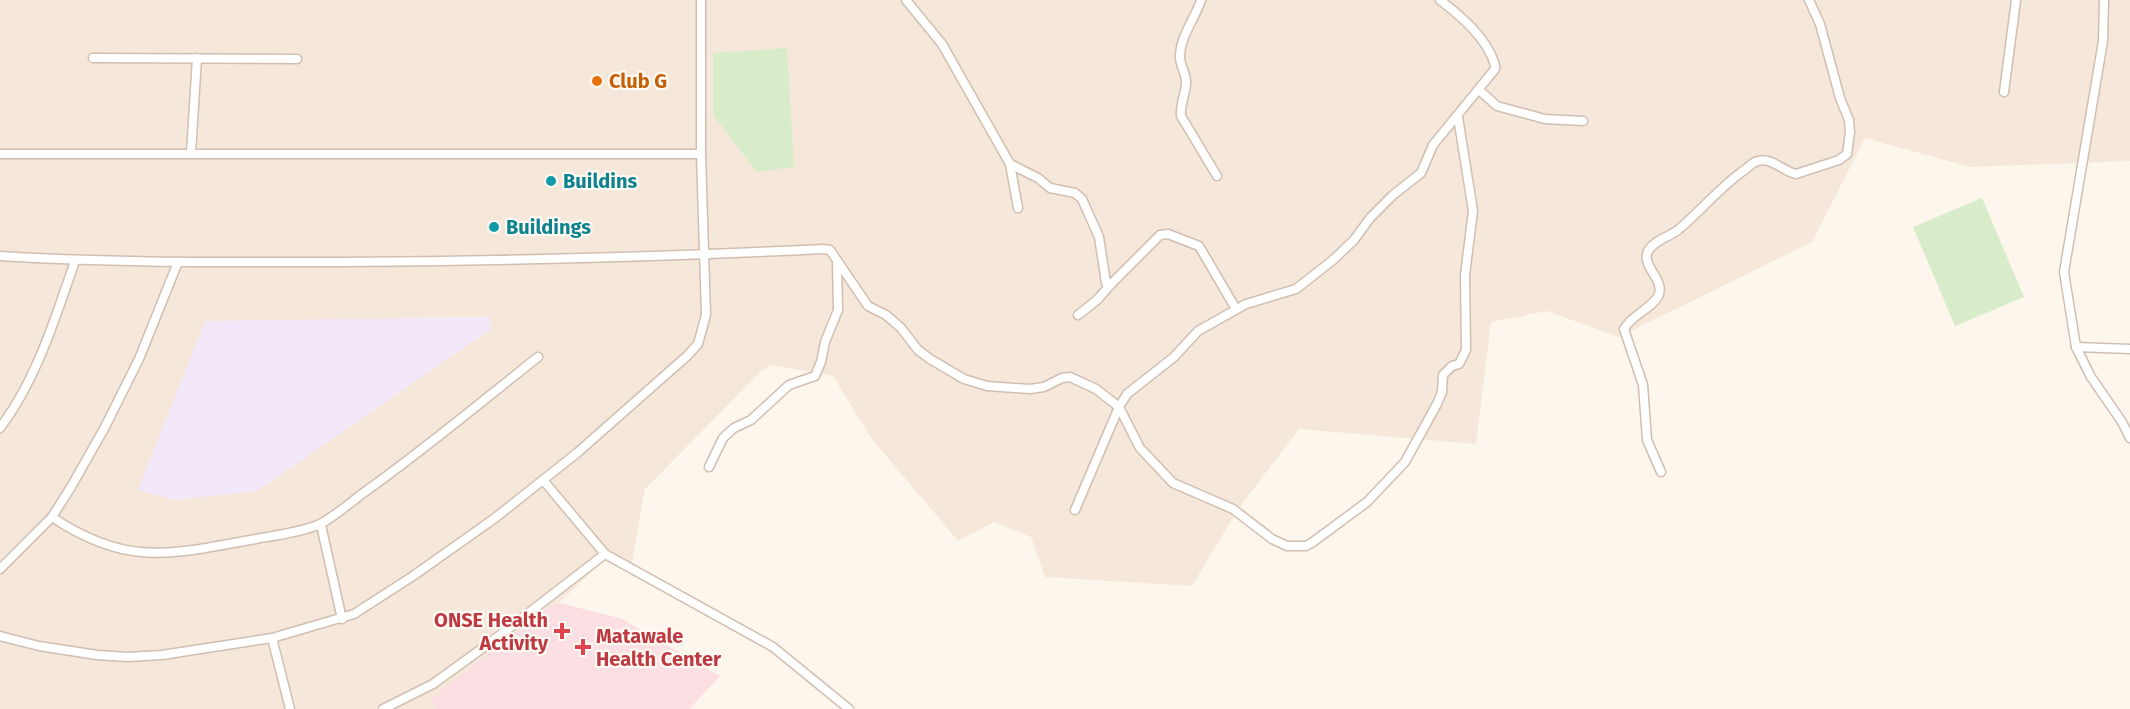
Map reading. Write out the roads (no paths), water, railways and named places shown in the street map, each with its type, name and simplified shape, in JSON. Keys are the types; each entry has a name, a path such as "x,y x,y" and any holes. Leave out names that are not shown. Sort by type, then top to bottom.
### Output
{"street":[{"path":"0,636 39,646 97,655 128,657 162,655 272,638 342,619 367,607 457,546 543,480 698,344 706,315 701,154 701,0"},
{"path":"906,0 942,44 1010,164 1018,208"},
{"path":"1201,0 1184,37 1181,52 1181,63 1186,81 1180,109 1181,116 1217,176"},
{"path":"1075,510 1119,407 1127,394 1165,366 1198,331 1236,309 1296,289 1333,260 1354,240 1370,218 1393,195 1421,173 1433,145 1495,69 1494,61 1482,41 1462,17 1440,0"},
{"path":"1661,472 1647,441 1643,385 1624,329 1627,323 1655,300 1660,293 1648,264 1649,250 1675,232 1730,180 1754,162 1766,160 1796,174 1839,160 1847,154 1849,120 1840,98 1820,24 1809,0"},
{"path":"2004,92 2016,0"},
{"path":"2104,0 2103,41 2064,272 2076,346 2091,376 2130,438"},
{"path":"93,58 297,59"},
{"path":"191,153 197,58"},
{"path":"1479,90 1497,106 1545,119 1583,121"},
{"path":"0,256 75,261 464,261 830,250 868,306 886,315 901,328 918,350 930,359 964,379 987,386 1030,389 1044,387 1062,378 1070,377 1096,389 1119,407 1140,448 1173,483 1180,488 1233,509 1272,539 1287,546 1305,546 1367,502 1405,462 1437,404 1442,392 1443,375 1452,366 1459,364 1466,350 1465,275 1473,211 1458,117"},
{"path":"0,154 701,154"},
{"path":"1010,164 1038,178 1050,188 1075,193 1082,199 1099,237 1104,281 1108,284 1112,283"},
{"path":"1078,315 1097,300 1160,235 1168,234 1199,246 1236,309"},
{"path":"709,467 723,438 734,428 751,420 789,386 814,376 822,362 825,342 838,310 837,260"},
{"path":"0,428 27,384 48,337 75,261"},
{"path":"0,569 52,517 105,427 134,368 178,262"},
{"path":"2076,346 2130,348"},
{"path":"52,517 72,531 97,542 123,550 158,554 182,553 321,525 410,460 538,357"},
{"path":"543,480 605,554 773,647 849,709"},
{"path":"321,525 342,619"},
{"path":"383,709 433,684 605,554"},
{"path":"272,638 290,709"}],"place":[{"name":"Club G","path":"597,81"},
{"name":"Buildins","path":"551,181"},
{"name":"Buildings","path":"494,227"},
{"name":"ONSE Health Activity","path":"562,631"},
{"name":"Matawale Health Center","path":"583,647"}]}
